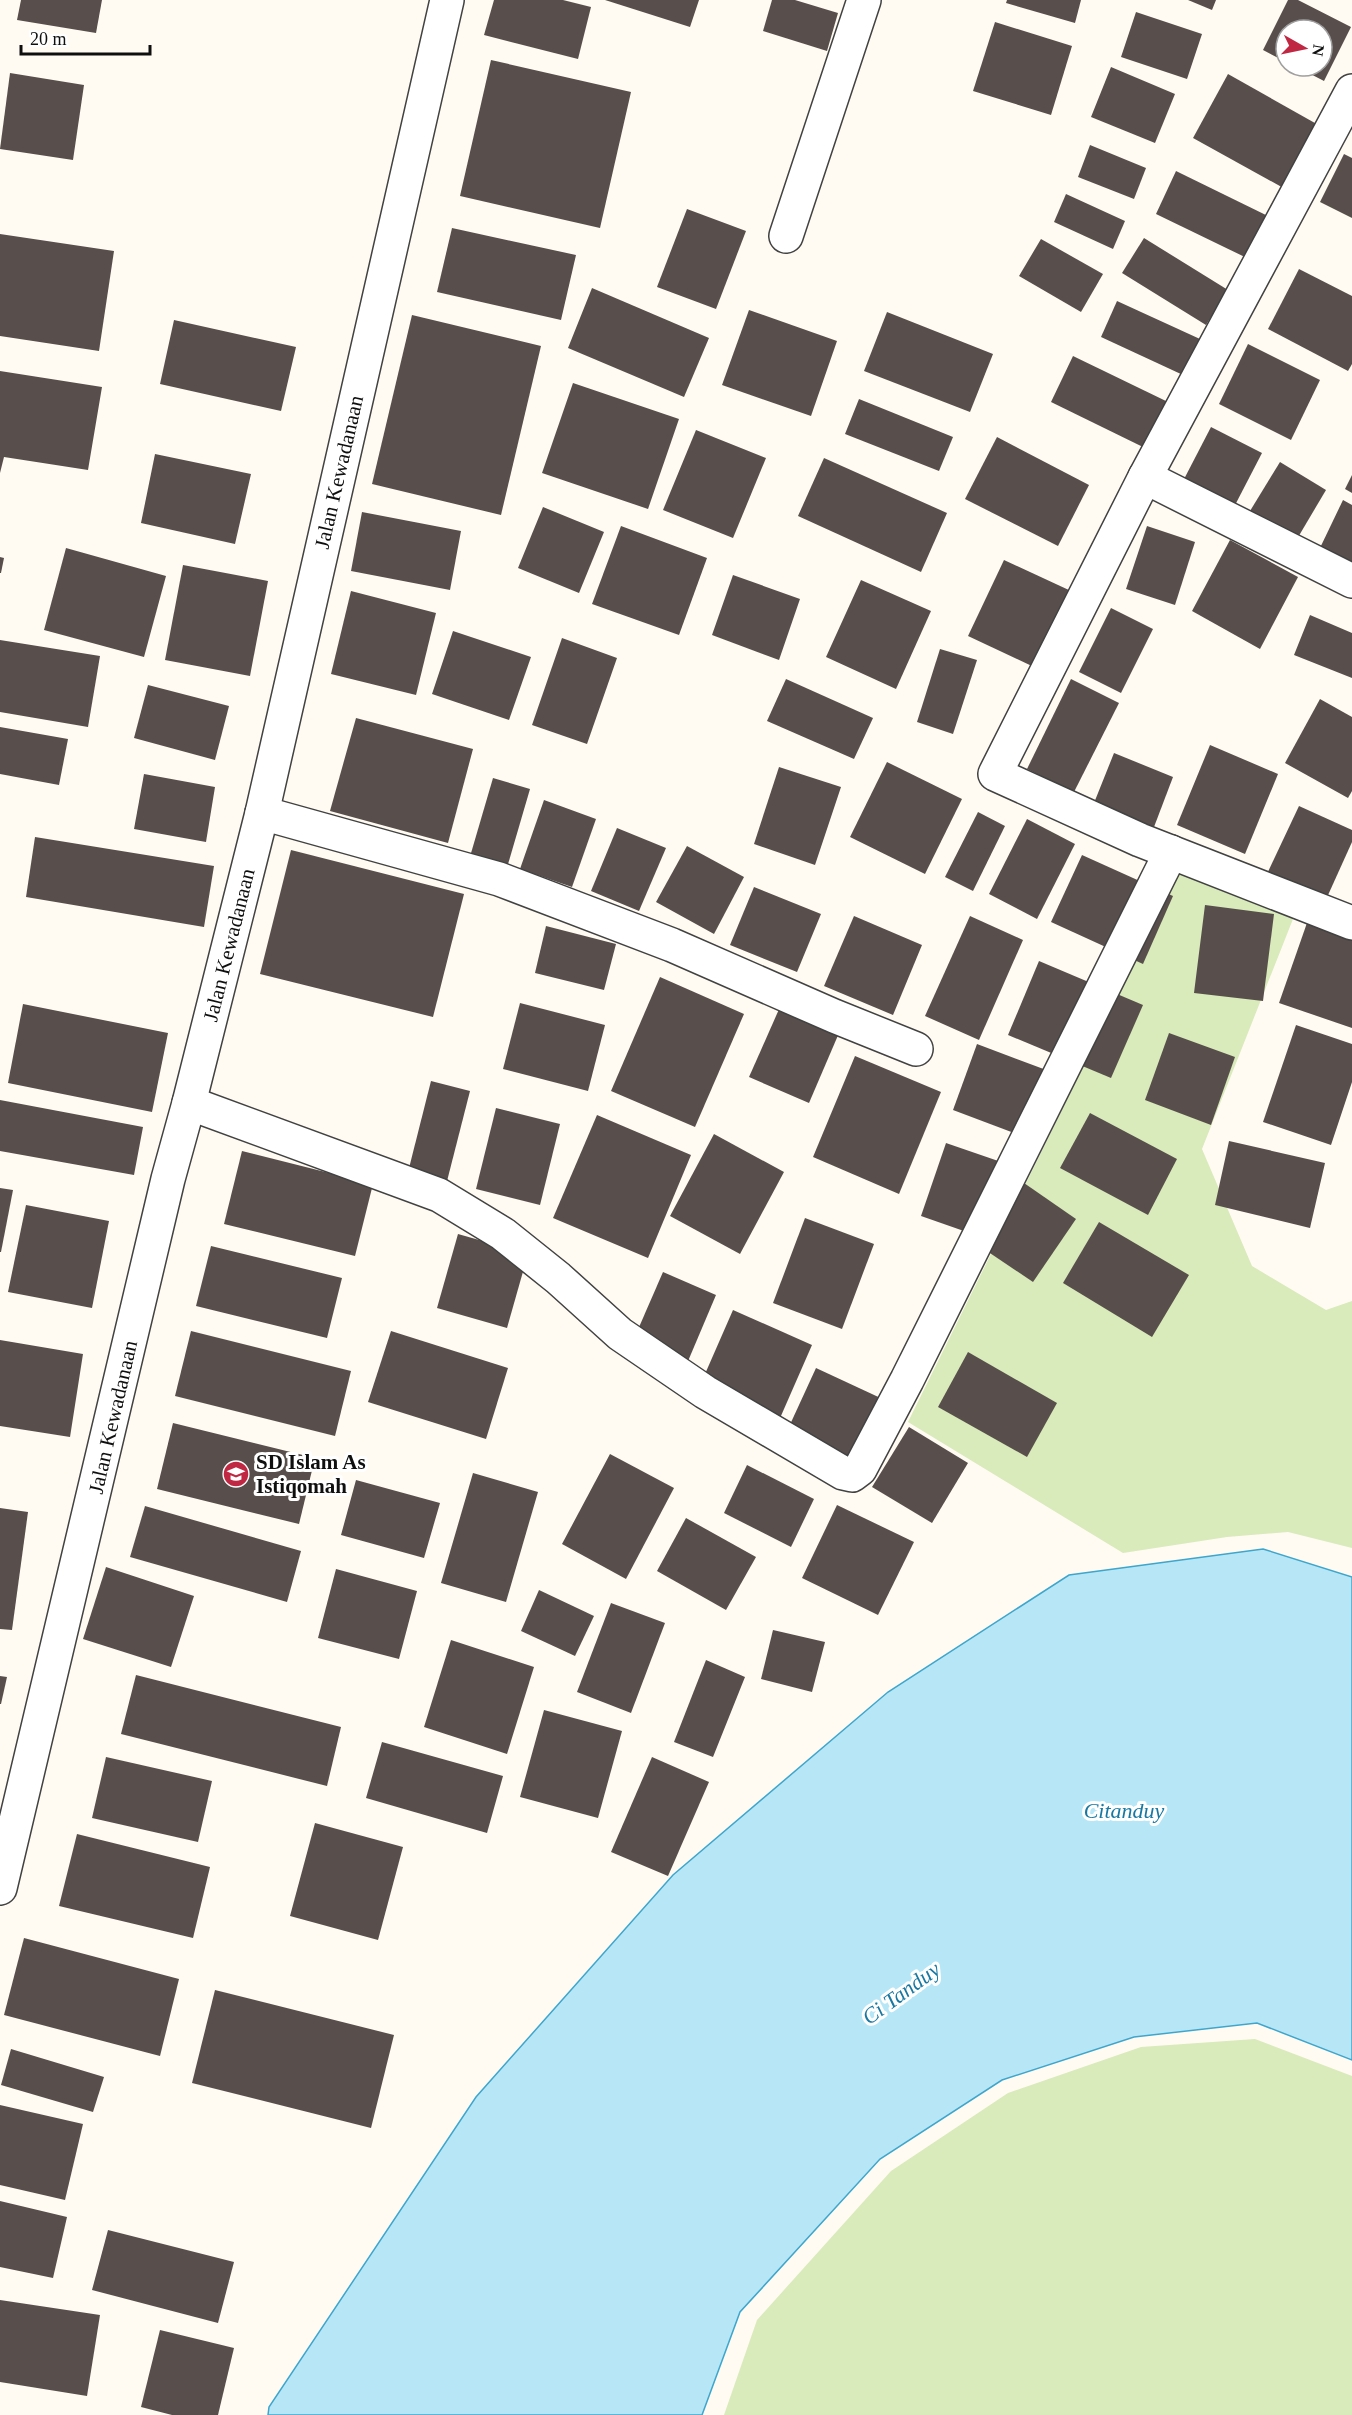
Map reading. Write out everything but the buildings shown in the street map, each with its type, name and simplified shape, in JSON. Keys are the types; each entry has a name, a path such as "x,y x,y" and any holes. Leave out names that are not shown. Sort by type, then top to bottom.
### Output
{"street":[{"name":"Jalan Kewadanaan","path":"0,1888 168,1179 262,813 447,0"},
{"path":"786,236 864,0"},
{"path":"1352,91 1145,477 995,774 1171,852 1352,923"},
{"path":"1145,477 1352,581"},
{"path":"262,813 499,879 672,945 916,1049"},
{"path":"189,1103 439,1195 503,1234 558,1278 620,1334 705,1392 843,1473 852,1475 860,1469 908,1380 1171,852"}],"green space":[{"path":"1181,869 1293,919 1202,1149 1252,1266 1326,1310 1352,1301 1352,1548 1288,1532 1227,1537 1123,1553 908,1422"},
{"path":"1255,2039 1352,2076 1352,2415 724,2415 757,2320 891,2171 1008,2093 1141,2047"}],"water":[{"name":"Citanduy","path":"1263,1549 1352,1577 1352,2060 1257,2023 1134,2037 1002,2080 880,2159 740,2312 702,2415 268,2415 269,2407 476,2097 673,1875 888,1692 1069,1575"}],"place":[{"name":"SD Islam As Istiqomah","path":"236,1474"}],"water label":[{"name":"Ci Tanduy","path":"901,1993"}]}
